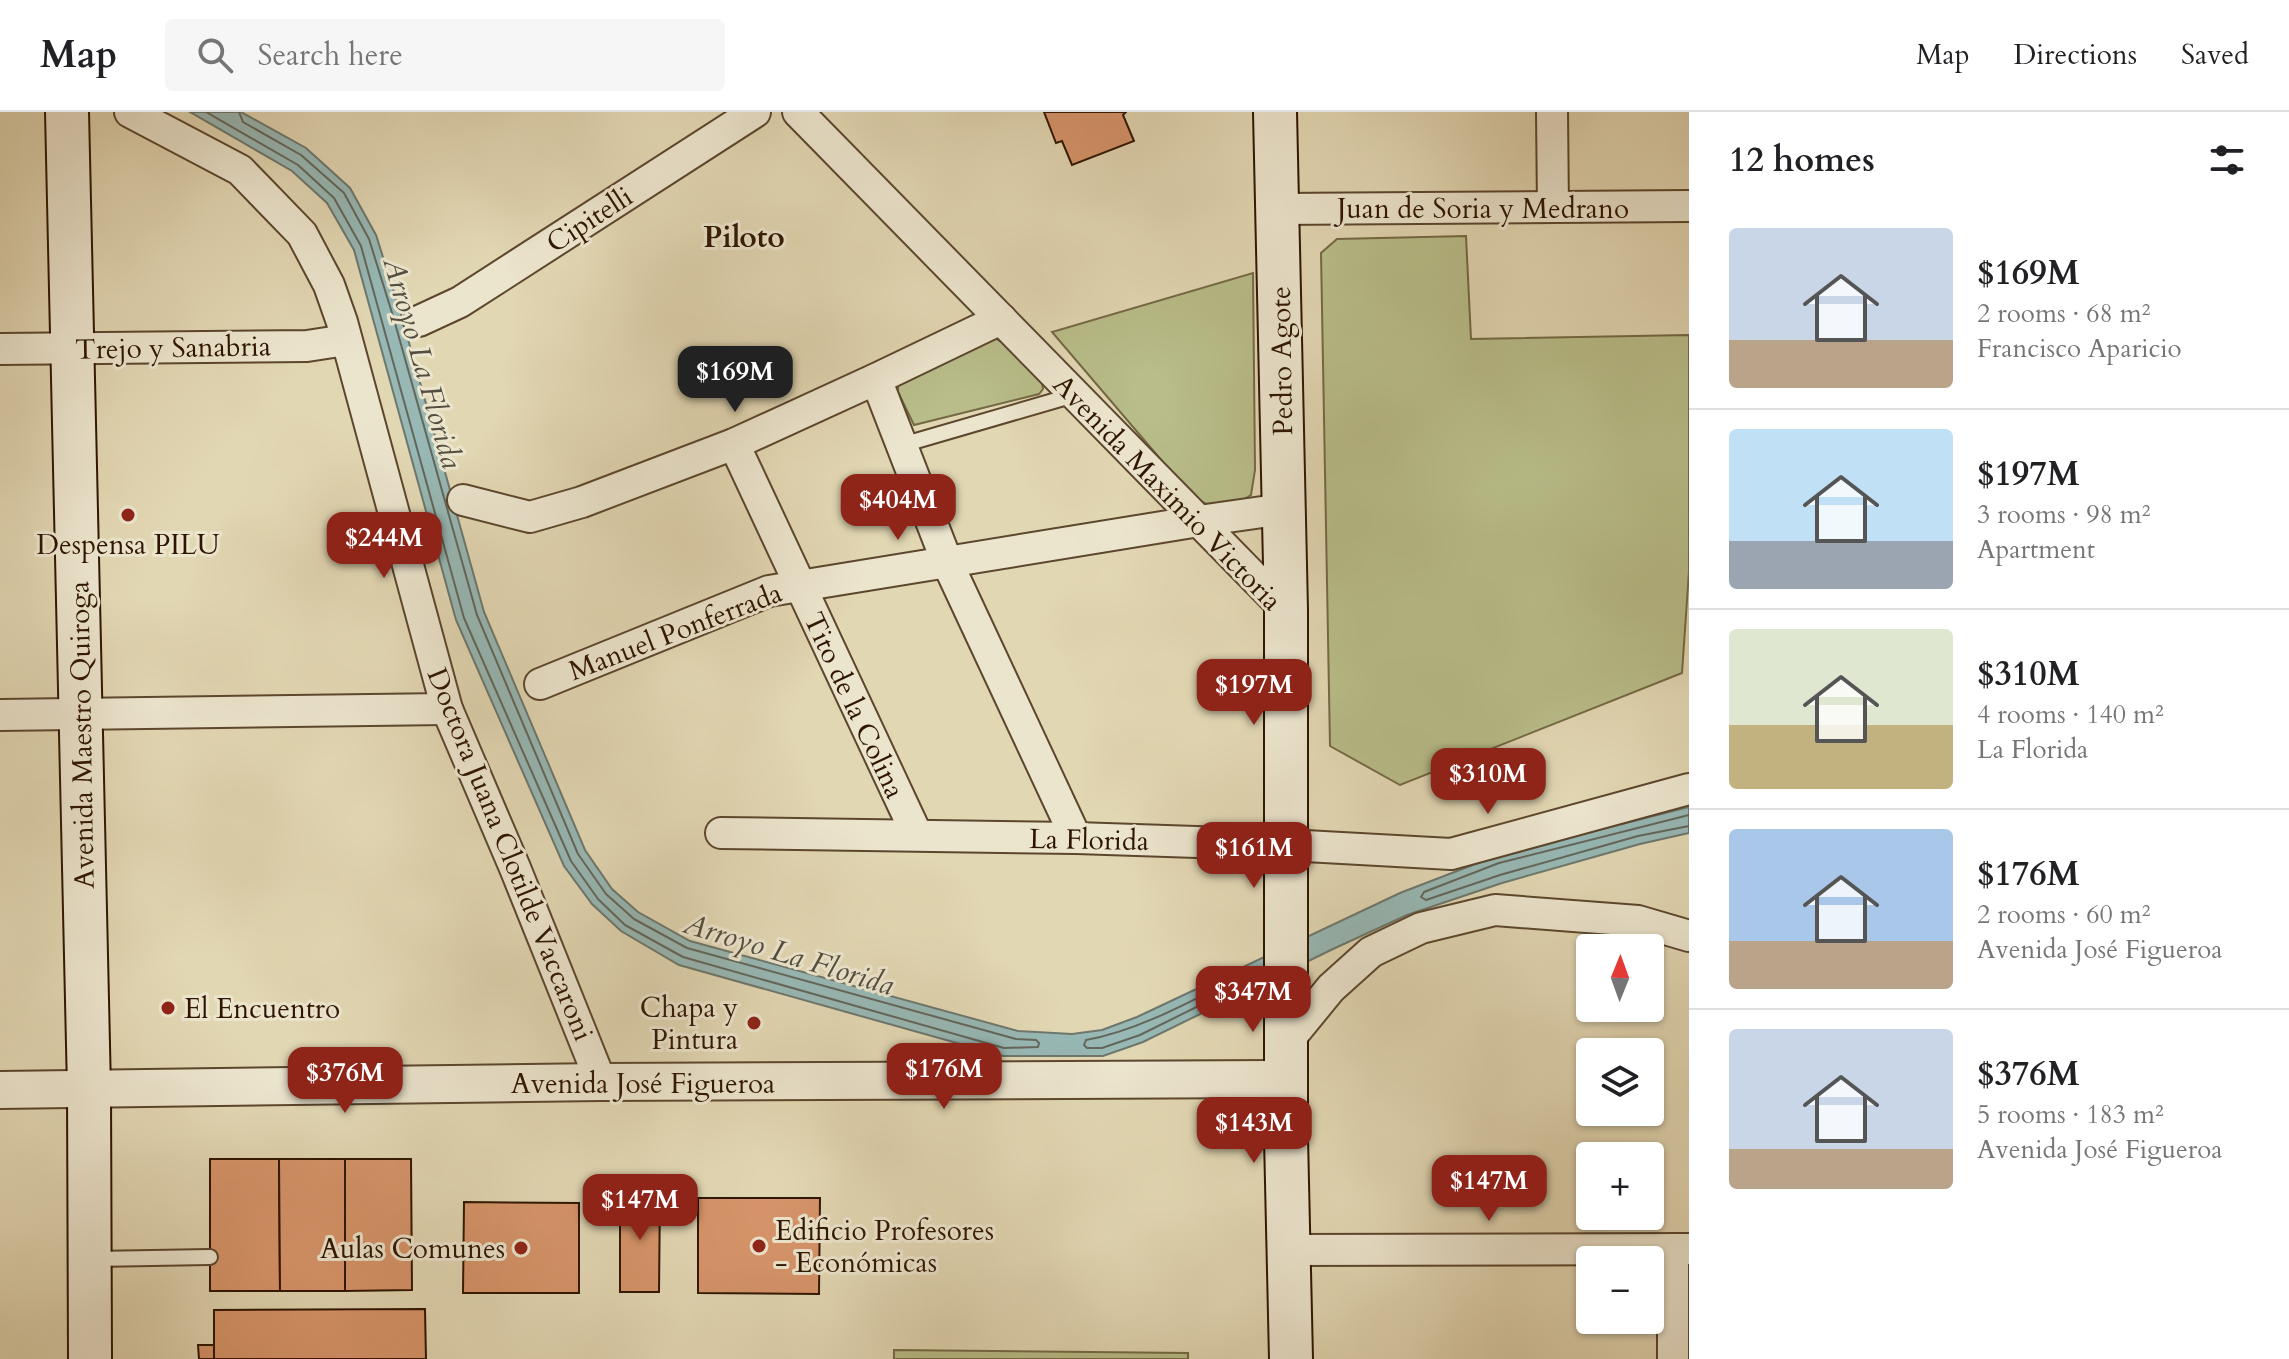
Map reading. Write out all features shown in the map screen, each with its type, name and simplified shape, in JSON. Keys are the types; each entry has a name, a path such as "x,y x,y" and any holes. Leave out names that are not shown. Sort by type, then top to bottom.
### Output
{"main road":[{"name":"Avenida Maestro Quiroga","path":"67,112 89,1089 90,1359"},
{"name":"Pedro Agote","path":"1275,112 1286,610"},
{"name":"Avenida Maximio Victoria","path":"1286,610 1286,1061 1291,1359"}],"street":[{"name":"Doctora Juana Clotilde Vaccaroni","path":"130,112 240,170 302,234 329,285 447,709 601,1082"},
{"name":"Cipitelli","path":"419,321 460,302 755,112"},
{"name":"Avenida Maximio Victoria","path":"798,112 1286,610"},
{"path":"1552,112 1553,207"},
{"name":"Juan de Soria y Medrano","path":"1277,209 1689,206"},
{"path":"463,500 530,517 582,502 734,444 1001,319"},
{"name":"Trejo y Sanabria","path":"0,349 307,346 346,340"},
{"path":"876,379 947,562 1076,838"},
{"name":"Tito de la Colina","path":"734,444 917,835"},
{"name":"Manuel Ponferrada","path":"540,684 769,591 1284,509"},
{"path":"0,715 447,709"},
{"name":"La Florida","path":"721,833 1076,838 1451,854 1689,789"},
{"path":"1286,1061 1331,988 1371,952 1421,928 1495,910 1638,921 1689,936"},
{"name":"Avenida José Figueroa","path":"0,1090 601,1082 1286,1061"},
{"path":"1289,1250 1681,1249 1673,1359"}],"lane":[{"path":"902,445 1075,395"},
{"path":"90,1260 210,1257"}],"green space":[{"path":"1466,236 1471,339 1689,335 1689,571 1682,673 1400,785 1330,746 1321,253 1337,239"},
{"path":"1253,273 1255,470 1251,495 1227,507 1214,507 1191,495 1052,332"},
{"path":"993,337 1042,382 1043,389 1039,394 914,425 898,392 898,383"},
{"path":"894,1350 1188,1353 1188,1359 894,1359"}],"water":[{"path":"190,112 241,112 306,148 350,188 376,235 401,314 484,612 585,850 612,889 638,912 690,941 1018,1031 1072,1034 1102,1030 1137,1017 1400,893 1496,856 1689,807 1689,833 1502,883 1407,915 1143,1042 1103,1056 1003,1056 679,965 621,931 592,904 564,866 456,620 354,250 327,203 292,171"}],"building":[{"path":"1044,112 1126,112 1123,115 1134,141 1072,165 1062,141 1056,143"},
{"path":"210,1159 279,1159 280,1291 210,1291"},
{"path":"279,1159 345,1159 345,1291 280,1291"},
{"path":"345,1159 411,1159 412,1290 345,1291"},
{"path":"620,1192 660,1192 659,1292 620,1292"},
{"name":"Edificio Profesores - Económicas","path":"698,1198 820,1198 819,1294 698,1293"},
{"name":"Aulas Comunes","path":"464,1202 579,1203 579,1293 463,1293"},
{"path":"425,1309 426,1359 214,1359 214,1310"},
{"path":"198,1345 214,1345 214,1359 199,1359"}],"place":[{"name":"Despensa PILU","path":"128,515"},
{"name":"El Encuentro","path":"168,1008"},
{"name":"Chapa y Pintura","path":"754,1023"},
{"name":"Edificio Profesores - Económicas","path":"759,1246"},
{"name":"Aulas Comunes","path":"521,1248"}],"district":[{"name":"Piloto","path":"744,237"}],"water label":[{"name":"Arroyo La Florida","path":"423,363"},
{"name":"Arroyo La Florida","path":"789,954"}]}
